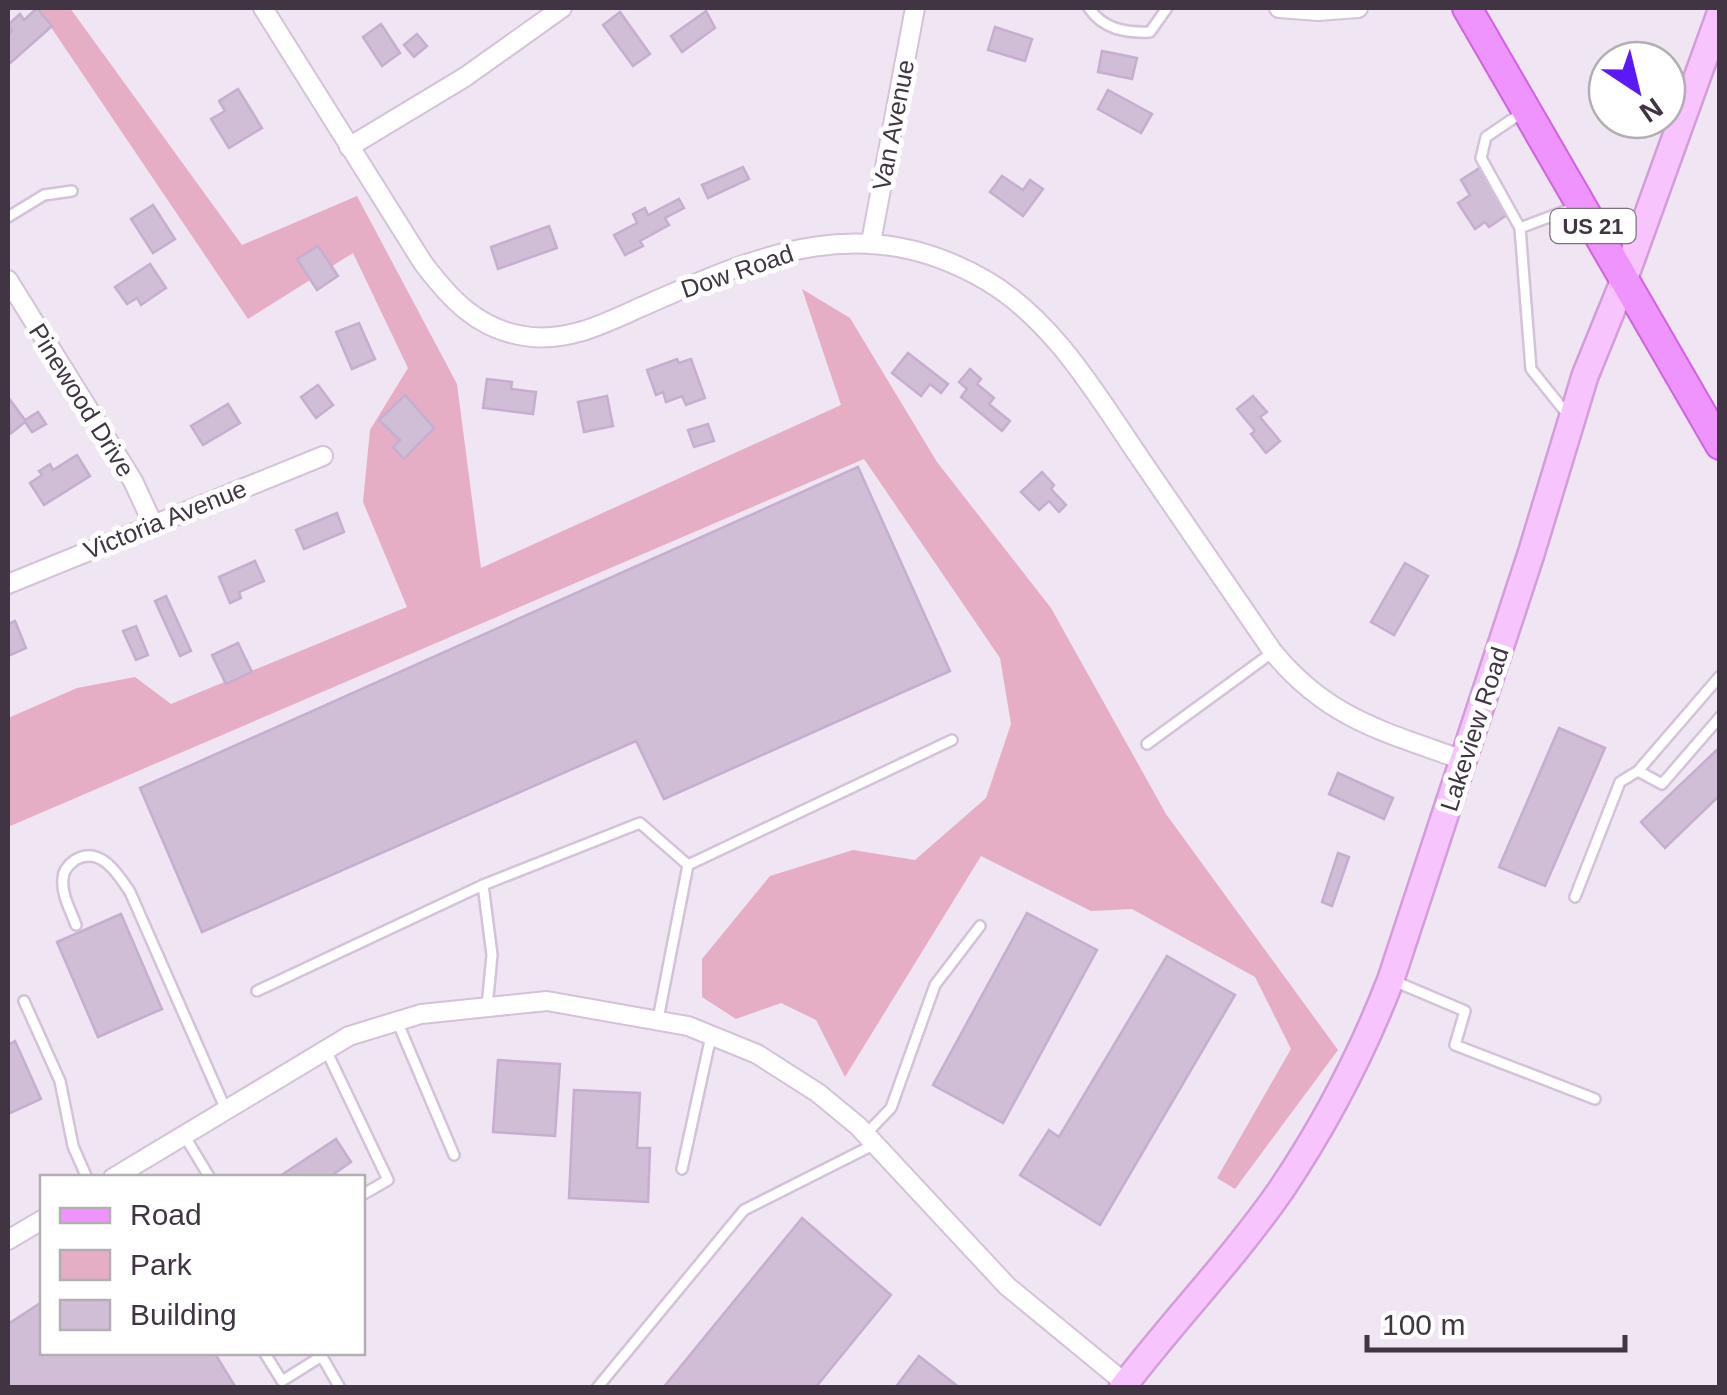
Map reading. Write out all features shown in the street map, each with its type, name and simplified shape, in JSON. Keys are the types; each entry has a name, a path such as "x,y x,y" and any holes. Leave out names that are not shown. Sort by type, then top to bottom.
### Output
{"main road":[{"name":"US 21","path":"1467,8 1720,445"},
{"name":"Lakeview Road","path":"1124,1385 1280,1192 1340,1096 1369,1037 1464,760 1585,376 1720,14"}],"street":[{"name":"Dow Road","path":"264,8 423,263 464,311 485,323 523,336 563,336 770,255 806,247 870,242 927,254 1004,292 1030,314 1086,380 1272,652 1302,685 1330,706 1464,760"},
{"path":"349,147 464,76 562,8"},
{"name":"Van Avenue","path":"870,242 915,8"},
{"path":"1278,8 1318,12 1358,8"},
{"name":"Pinewood Drive","path":"8,280 132,481 152,522"},
{"name":"Victoria Avenue","path":"8,584 152,522 323,456"},
{"path":"118,1175 349,1036 421,1014 548,1001 688,1026 757,1054 818,1093 870,1139 1007,1286 1124,1385"},
{"path":"8,1240 40,1221"}],"lane":[{"path":"1090,8 1098,21 1112,28 1150,32 1167,8"},
{"path":"1526,110 1486,137 1481,158 1520,228 1531,369 1572,420"},
{"path":"8,217 44,195 72,191"},
{"path":"1520,228 1581,205"},
{"path":"1147,744 1272,652"},
{"path":"1574,897 1620,782 1638,770 1720,676"},
{"path":"1638,770 1662,784 1717,724"},
{"path":"688,865 952,740"},
{"path":"256,991 483,885 640,823 688,865"},
{"path":"76,925 62,876 76,860 85,856 98,858 114,868 130,892 226,1110"},
{"path":"658,1021 688,865"},
{"path":"483,885 492,955 487,1007"},
{"path":"597,1388 744,1210 870,1139 891,1108 935,985 980,926"},
{"path":"1391,980 1465,1011 1455,1045 1595,1099"},
{"path":"24,1001 60,1081 73,1146 87,1175"},
{"path":"397,1021 454,1155"},
{"path":"682,1169 712,1036"},
{"path":"326,1050 388,1180 365,1193"},
{"path":"184,1135 208,1175"},
{"path":"266,1355 282,1381 319,1355"},
{"path":"321,1355 340,1388"}],"green space":[{"path":"38,8 70,8 242,245 357,196 457,384 481,568 841,405 802,289 850,318 937,462 1051,608 1166,814 1338,1050 1235,1189 1217,1178 1291,1049 1255,977 1132,909 1091,911 981,856 845,1077 816,1020 781,1003 736,1019 702,997 702,959 770,876 853,850 915,860 986,798 1011,724 1000,658 864,459 8,827 8,718 77,688 135,677 171,704 407,607 363,502 370,430 408,368 353,253 248,319"}],"building":[{"path":"37,8 52,26 8,65 8,35 12,31 8,25 20,14 24,20"},
{"path":"706,11 715,28 682,52 671,36"},
{"path":"620,12 650,54 633,66 603,25"},
{"path":"381,24 400,53 382,66 363,37"},
{"path":"995,27 1032,39 1025,61 988,50"},
{"path":"417,34 427,46 414,57 404,45"},
{"path":"1102,51 1137,58 1132,79 1098,72"},
{"path":"238,89 262,128 229,148 211,119 225,111 219,101"},
{"path":"1108,90 1152,114 1141,133 1098,109"},
{"path":"743,167 749,179 708,198 702,185"},
{"path":"1481,167 1510,213 1489,227 1485,222 1475,229 1458,203 1470,195 1461,180"},
{"path":"1002,176 1023,190 1030,180 1043,189 1023,216 990,192"},
{"path":"679,199 684,208 665,218 669,225 640,241 643,246 625,255 614,235 637,223 633,214 645,208 648,215"},
{"path":"153,205 175,239 153,253 131,219"},
{"path":"549,226 557,248 498,269 491,247"},
{"path":"318,246 338,276 317,290 297,259"},
{"path":"150,264 166,288 141,305 137,298 127,304 115,287"},
{"path":"359,323 375,359 352,369 336,332"},
{"path":"908,353 948,384 941,393 930,384 921,396 892,373"},
{"path":"677,359 679,363 691,359 705,398 686,405 682,396 666,402 663,392 656,395 647,370"},
{"path":"970,369 981,379 977,384 994,398 989,404 1010,421 1002,431 961,397 967,389 959,382"},
{"path":"487,379 512,382 511,389 536,392 533,414 483,408"},
{"path":"318,385 333,405 316,418 301,397"},
{"path":"405,395 434,428 404,459 393,447 400,440 379,420"},
{"path":"607,396 613,426 584,432 578,402"},
{"path":"1253,396 1267,412 1260,417 1280,441 1266,453 1237,409"},
{"path":"8,397 25,420 38,412 46,424 32,432 25,422 10,434"},
{"path":"228,404 240,423 203,445 191,426"},
{"path":"708,424 714,441 694,447 688,430"},
{"path":"77,455 90,476 44,505 30,483 50,464 53,470"},
{"path":"858,467 950,671 664,799 636,741 202,932 140,788"},
{"path":"1042,472 1066,505 1059,512 1049,501 1039,510 1021,492"},
{"path":"337,513 344,532 304,549 296,530"},
{"path":"255,561 264,581 239,592 241,598 230,603 219,577"},
{"path":"1405,563 1428,576 1394,635 1371,622"},
{"path":"166,596 191,651 180,656 155,601"},
{"path":"15,621 26,648 8,656 8,624"},
{"path":"136,626 148,655 136,660 123,631"},
{"path":"238,643 252,672 226,684 212,655"},
{"path":"1559,728 1605,748 1545,886 1499,867"},
{"path":"1720,747 1720,795 1665,848 1641,822"},
{"path":"1338,773 1393,798 1384,819 1329,794"},
{"path":"1338,853 1349,857 1332,906 1322,902"},
{"path":"1027,913 1097,950 1003,1123 933,1085"},
{"path":"121,914 162,1009 98,1037 57,942"},
{"path":"1167,956 1235,995 1100,1225 1020,1175 1049,1130 1059,1137"},
{"path":"15,1041 41,1099 8,1114 8,1045"},
{"path":"498,1060 560,1064 555,1136 493,1132"},
{"path":"574,1090 640,1093 637,1148 650,1148 648,1202 569,1198"},
{"path":"336,1139 351,1162 332,1175 282,1175"},
{"path":"802,1218 891,1295 815,1388 663,1388"},
{"path":"40,1303 40,1355 216,1355 236,1388 8,1388 8,1324"},
{"path":"919,1356 960,1388 895,1388"}]}
